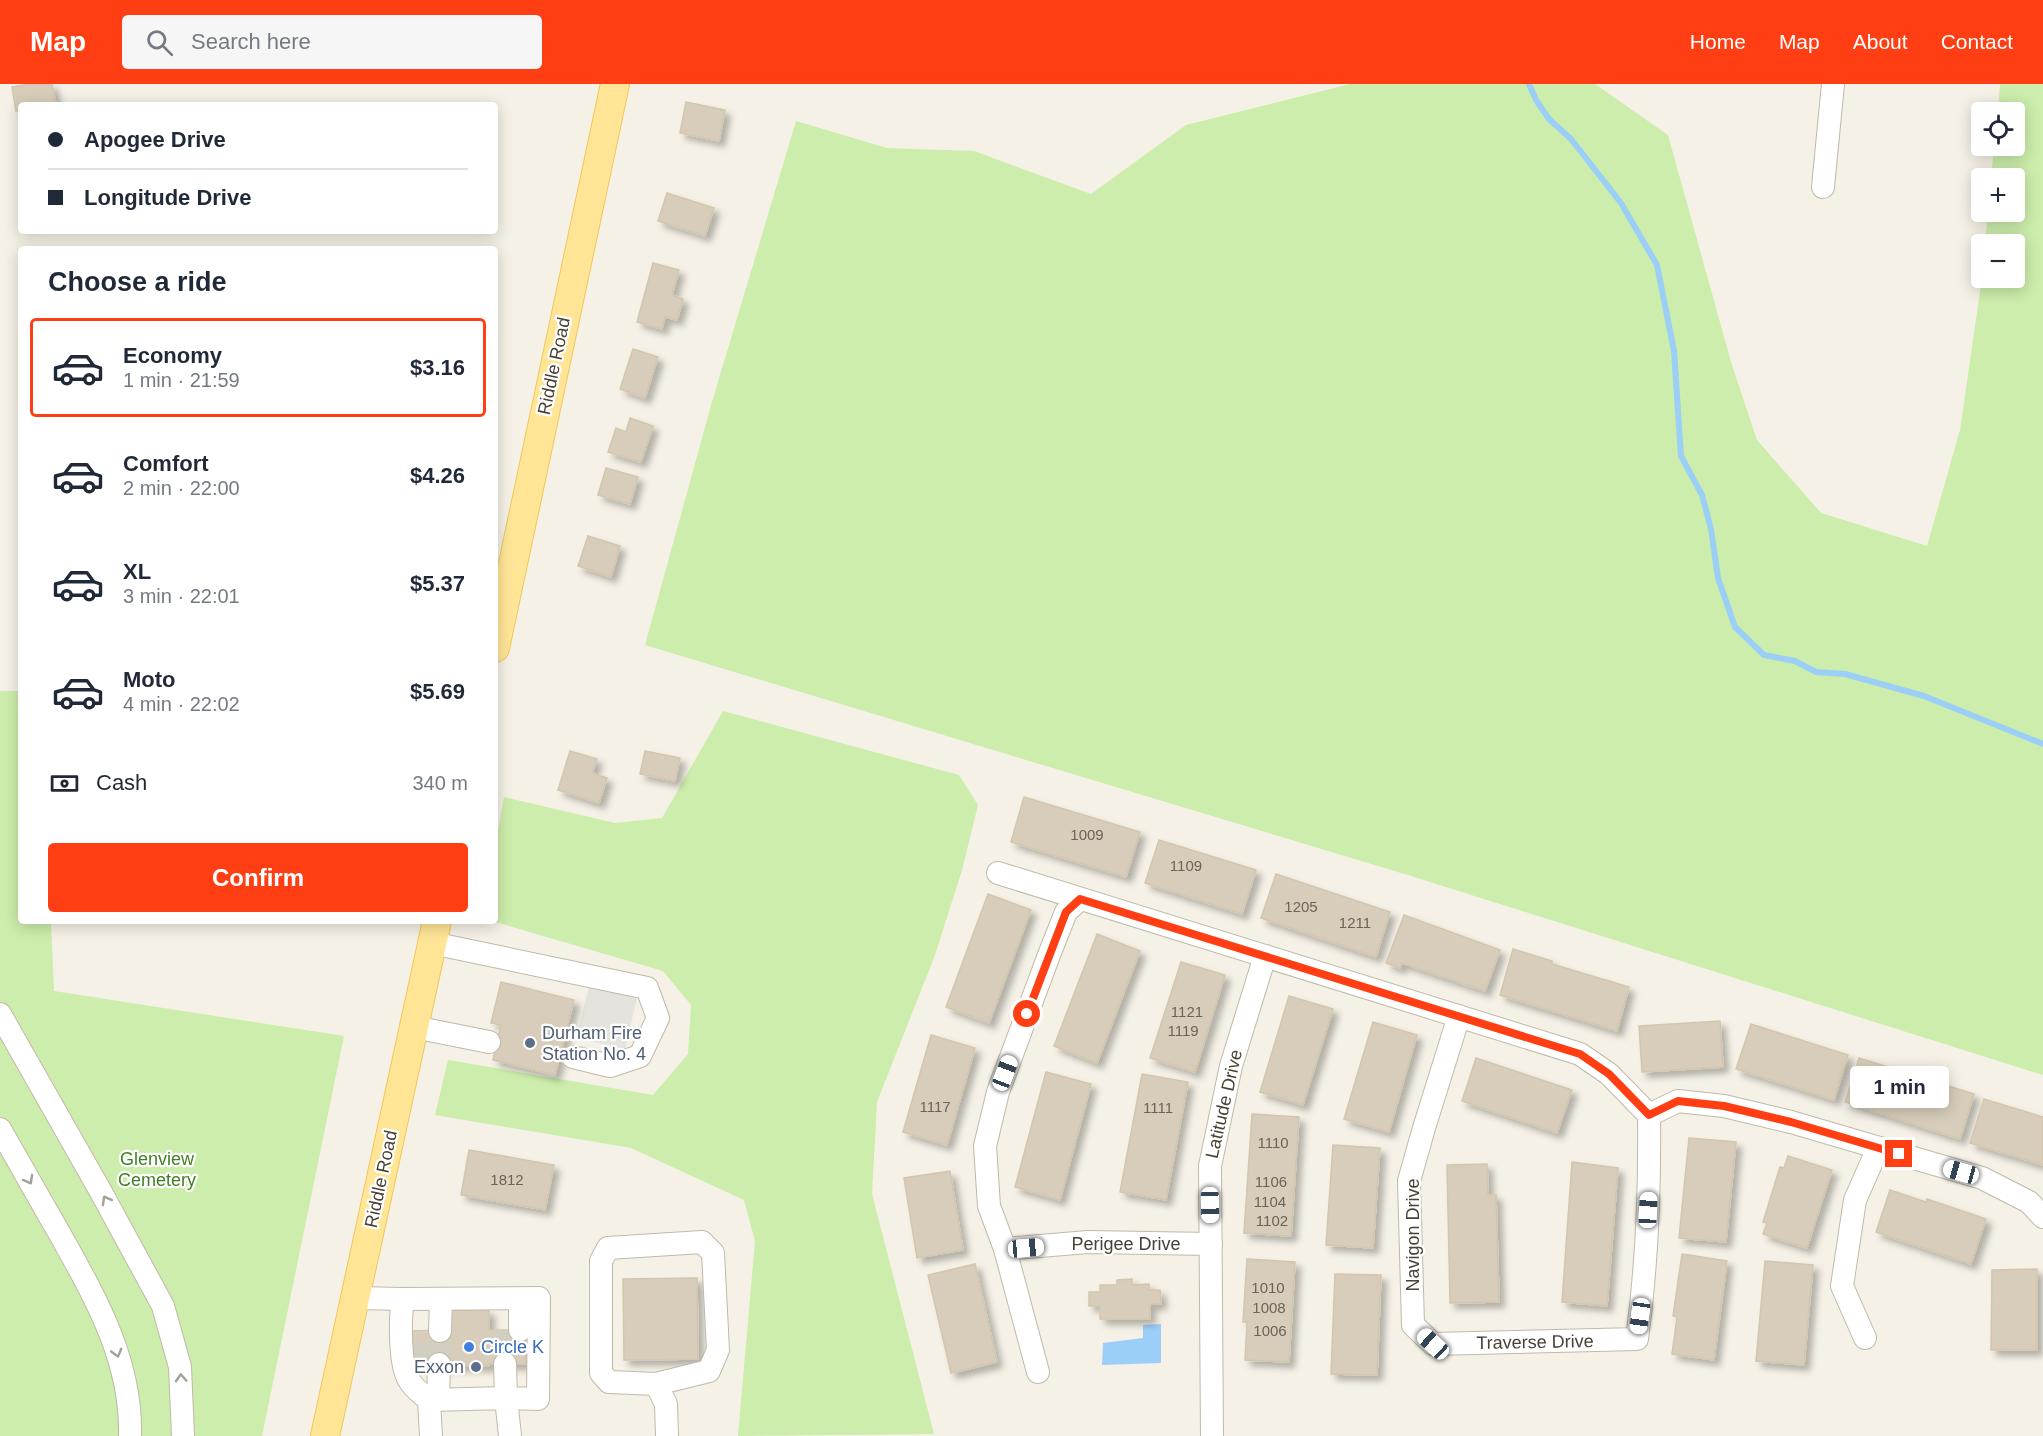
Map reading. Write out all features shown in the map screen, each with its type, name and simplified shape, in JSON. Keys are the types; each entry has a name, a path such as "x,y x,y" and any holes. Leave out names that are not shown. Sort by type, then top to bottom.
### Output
{"main road":[{"name":"Riddle Road","path":"498,617 500,597 615,84"},
{"name":"Riddle Road","path":"325,1436 434,932"}],"street":[{"path":"1823,187 1833,84"},
{"path":"998,873 1580,1054 1609,1074 1649,1115 1678,1101 1724,1106 1791,1122 1982,1178 2029,1202 2043,1217"},
{"path":"1038,1372 1005,1250 989,1206 985,1146 998,1092 1049,954 1066,912 1080,899"},
{"path":"434,932 646,988 658,1018 640,1056 610,1066 573,1057"},
{"name":"Latitude Drive","path":"1212,1436 1209,1166 1231,1066 1265,956"},
{"path":"0,1014 164,1306 180,1367 183,1436"},
{"name":"Navigon Drive","path":"1433,1344 1413,1325 1409,1181 1459,1016"},
{"path":"414,1027 489,1042"},
{"name":"Traverse Drive","path":"1433,1344 1637,1339 1643,1292 1649,1201 1649,1115"},
{"path":"0,1129 98,1302 117,1348 127,1394 130,1436"},
{"path":"1865,1338 1842,1286 1855,1200 1878,1148"},
{"path":"702,1242 713,1253 718,1350 709,1371 656,1384 609,1382 601,1372 601,1261 608,1248 702,1242"},
{"name":"Perigee Drive","path":"1005,1250 1088,1242 1211,1244"},
{"path":"355,1298 539,1298 538,1399 428,1396 410,1382 404,1370 401,1316 410,1299"},
{"path":"410,1299 417,1331"},
{"path":"440,1331 441,1299"},
{"path":"512,1299 512,1330"},
{"path":"428,1396 439,1364"},
{"path":"510,1436 514,1398 513,1364"},
{"path":"417,1365 428,1396 431,1436"},
{"path":"656,1384 666,1404 667,1436"}],"green space":[{"path":"1350,84 1595,84 1668,135 1731,362 1757,440 1821,513 1927,546 1960,430 1981,288 2025,288 2025,234 1986,234 1987,222 2025,222 2025,168 1992,168 1993,156 2025,156 2025,102 1999,102 2000,84 2043,84 2043,1075 1411,876 645,645 712,402 796,121 887,148 974,151 1091,194 1186,125"},
{"name":"Glenview Cemetery","path":"0,691 18,691 18,924 51,924 54,991 344,1036 262,1436 0,1436"},
{"path":"723,711 959,775 978,805 962,870 935,955 877,1102 872,1194 934,1434 738,1436 755,1241 744,1200 631,1148 435,1115 448,1060 653,1095 688,1054 691,1005 663,971 498,923 498,831 504,797 615,823 662,818"}],"shaded area":[{"path":"589,986 637,998 625,1049 576,1038"}],"water":[{"path":"1161,1324 1161,1363 1102,1365 1103,1343 1143,1338 1143,1325"}],"building":[{"path":"52,84 56,102 18,102 18,111 16,111 12,87"},
{"path":"686,102 725,110 719,141 680,133"},
{"path":"667,193 714,208 705,236 658,221"},
{"path":"653,263 679,270 672,295 683,299 677,320 665,317 662,329 637,322"},
{"path":"633,349 658,357 645,398 620,389"},
{"path":"630,418 653,426 641,462 608,452 616,428 626,432"},
{"path":"606,468 638,477 630,504 598,495"},
{"path":"588,536 620,546 611,577 578,566"},
{"path":"570,751 597,759 592,773 607,778 599,803 558,790"},
{"path":"645,751 680,758 675,781 640,774"},
{"path":"1024,797 1140,832 1126,877 1011,842"},
{"path":"1159,840 1256,870 1242,914 1145,883"},
{"path":"1276,874 1390,912 1376,957 1261,918"},
{"path":"988,894 1031,910 989,1023 946,1007"},
{"path":"1404,915 1500,950 1485,991 1402,963 1400,968 1386,963"},
{"path":"1097,934 1140,951 1097,1063 1054,1046"},
{"path":"1513,949 1552,961 1552,964 1629,987 1617,1031 1500,995"},
{"path":"1181,962 1225,975 1195,1072 1150,1058"},
{"name":"Durham Fire Station No. 4","path":"501,982 574,1000 555,1075 493,1060 501,1025 491,1023"},
{"path":"1289,996 1333,1009 1303,1105 1260,1092"},
{"path":"1720,1021 1723,1067 1642,1072 1639,1026"},
{"path":"1373,1022 1417,1035 1389,1132 1344,1119"},
{"path":"1751,1024 1848,1055 1834,1100 1736,1069"},
{"path":"931,1035 975,1048 947,1145 903,1132"},
{"path":"1476,1058 1572,1090 1557,1133 1462,1101"},
{"path":"1859,1058 1974,1094 1960,1139 1845,1102"},
{"path":"1046,1072 1091,1084 1060,1200 1015,1187"},
{"path":"1142,1074 1188,1082 1166,1200 1120,1192"},
{"path":"1984,1099 2043,1117 2043,1165 1970,1143"},
{"path":"1252,1114 1299,1117 1291,1236 1244,1233"},
{"path":"1689,1138 1736,1142 1726,1242 1679,1238"},
{"path":"1333,1145 1380,1148 1373,1248 1326,1245"},
{"path":"469,1150 554,1165 545,1210 461,1195"},
{"path":"1788,1156 1832,1170 1807,1248 1763,1234 1767,1223 1763,1222 1780,1167 1784,1168"},
{"path":"1572,1162 1618,1168 1607,1306 1562,1302"},
{"path":"1487,1164 1488,1195 1496,1195 1499,1302 1450,1303 1447,1165"},
{"path":"950,1171 963,1250 917,1258 904,1178"},
{"path":"1890,1190 1926,1202 1927,1199 1986,1219 1971,1264 1876,1232"},
{"path":"1682,1254 1727,1261 1714,1360 1672,1354 1677,1317 1673,1316"},
{"path":"1247,1259 1295,1262 1289,1362 1245,1360 1247,1322 1243,1322"},
{"path":"1765,1261 1813,1265 1804,1365 1756,1361"},
{"path":"975,1264 997,1362 951,1373 928,1275"},
{"path":"2037,1269 2037,1350 1991,1350 1992,1270"},
{"path":"1335,1274 1381,1275 1377,1375 1331,1374"},
{"path":"697,1278 698,1359 624,1360 623,1279"},
{"path":"1132,1279 1132,1285 1149,1284 1149,1290 1160,1290 1161,1304 1150,1304 1150,1319 1100,1319 1100,1306 1089,1306 1089,1292 1100,1292 1100,1285 1117,1285 1117,1280"},
{"name":"Circle K","path":"451,1310 489,1310 489,1330 525,1330 526,1364 412,1365 412,1331 450,1330"}],"waterway":[{"path":"1529,84 1536,100 1549,119 1571,139 1621,203 1657,265 1674,351 1681,456 1702,495 1711,529 1718,578 1735,627 1764,655 1795,661 1816,672 1845,674 1924,696 2043,744"}],"tunnel":[{"path":"505,1330 505,1364"},
{"path":"417,1331 417,1365"},
{"path":"439,1364 440,1331"}],"place":[{"name":"Durham Fire Station No. 4","path":"530,1043"},
{"name":"Circle K","path":"469,1347"},
{"name":"Exxon","path":"476,1367"}],"route":[{"path":"1027,1014 1066,912 1080,899 1580,1054 1609,1074 1649,1115 1678,1101 1724,1106 1791,1122 1899,1154"}]}
